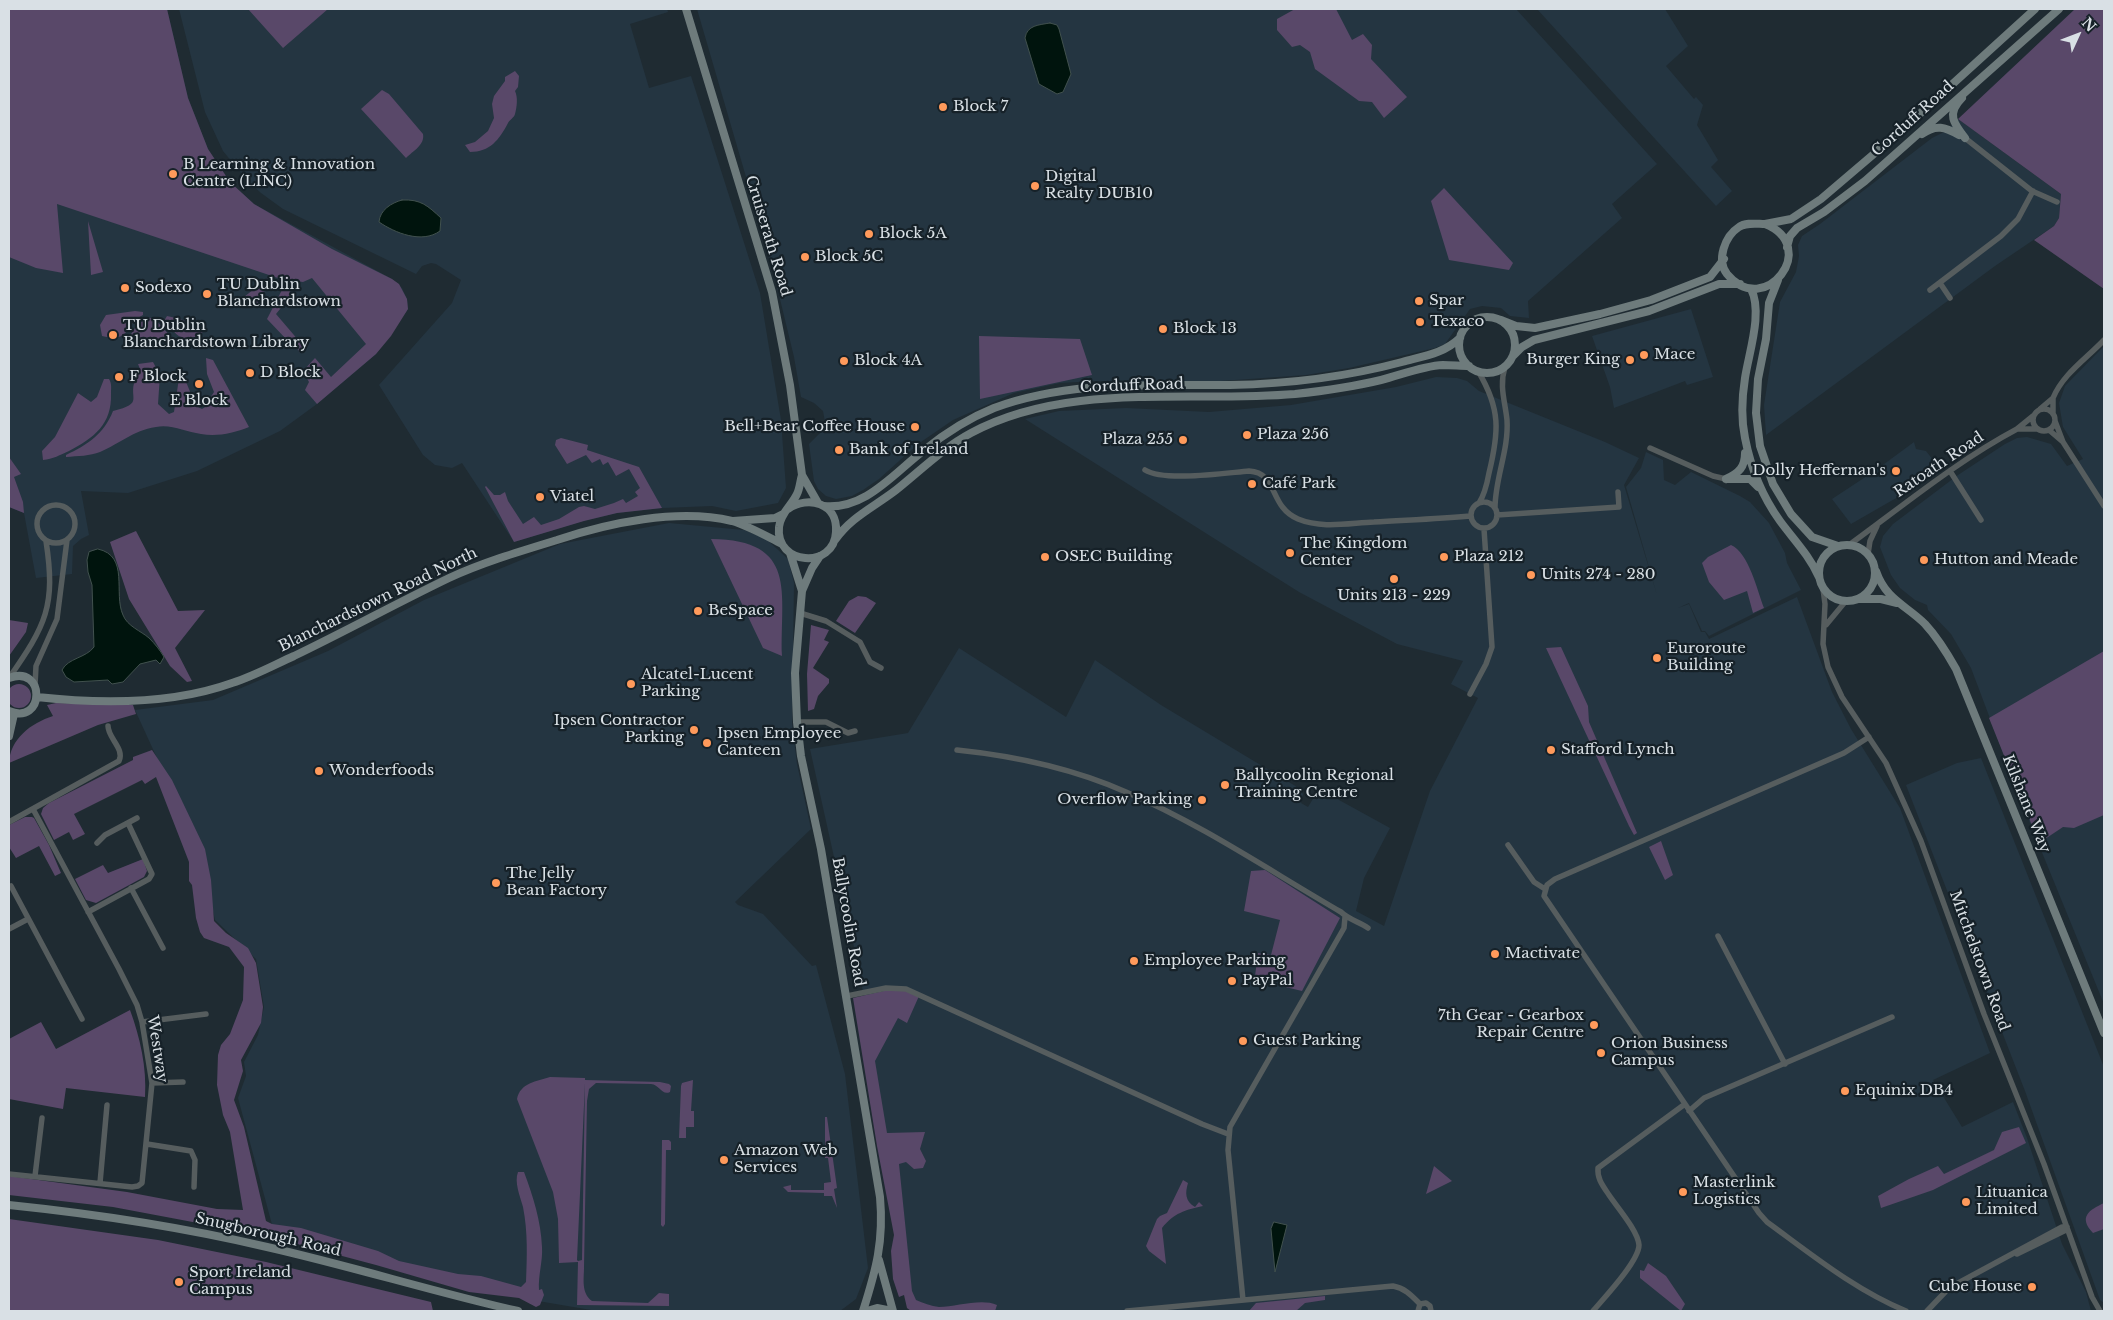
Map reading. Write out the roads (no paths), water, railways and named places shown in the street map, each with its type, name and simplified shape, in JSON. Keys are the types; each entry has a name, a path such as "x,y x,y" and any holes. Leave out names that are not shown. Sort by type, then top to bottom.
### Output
{"street":[{"name":"Cruiserath Road","path":"686,9 772,292 790,385 802,475 798,493 785,512"},
{"name":"Corduff Road","path":"1765,224 1791,218 1820,199 1902,130 2035,9"},
{"name":"Corduff Road","path":"1787,247 1790,236 1797,228 1824,212 1889,159 2059,9"},
{"path":"1965,138 1954,125 1953,115 1955,108 1963,97 1995,68 2006,55"},
{"path":"1889,159 1932,128 1945,127 1965,138 2033,191 2057,202"},
{"path":"1930,290 1991,245 2009,229 2033,191"},
{"path":"1778,280 1766,287 1751,289 1728,276 1723,268 1723,250 1727,239 1739,227 1765,224 1776,228 1783,234 1787,247 1787,264 1769,303 1766,339 1758,379 1756,413 1760,446 1772,484 1791,514 1812,536 1838,546"},
{"path":"1724,259 1710,277 1644,302 1600,314 1535,328 1516,326 1490,317 1477,319 1466,326 1460,338 1461,353 1469,366 1478,371 1486,382 1496,417 1497,438 1485,492 1479,503 1472,508 1470,516 1473,524 1484,529 1492,526 1497,516 1495,495 1507,438 1507,420 1501,388 1502,377 1505,367 1522,347 1534,340 1649,311 1719,284 1740,284"},
{"path":"1940,283 1950,298"},
{"path":"1726,479 1742,469 1745,462 1742,408 1756,312 1755,298 1751,289"},
{"path":"1501,320 1512,332 1515,340 1513,356"},
{"name":"Corduff Road","path":"821,505 844,506 861,499 884,484 924,450 956,428 993,409 1028,397 1077,388 1148,385 1232,385 1323,378 1391,365 1443,351 1460,338"},
{"path":"2038,429 2034,423 2034,416 2053,398 2067,375 2104,340"},
{"name":"Corduff Road","path":"835,540 851,521 896,490 925,465 957,442 990,424 1028,410 1084,400 1233,398 1296,394 1353,386 1431,367 1444,365 1469,366"},
{"path":"1478,371 1492,372 1505,367"},
{"path":"2053,398 2053,414 2063,442 2104,506"},
{"path":"2040,409 2048,410 2053,414"},
{"name":"Ratoath Road","path":"1849,545 1899,506 2034,416"},
{"path":"2049,430 2055,421"},
{"path":"2017,429 2049,430 2063,442"},
{"path":"1745,437 1750,460 1760,488 1781,522 1807,554 1823,588 1836,599 1844,602 1859,599 1872,587 1876,571 1868,554 1860,548 1849,545 1838,546 1831,549 1822,560 1819,577"},
{"path":"1650,448 1713,476 1726,479 1750,479 1760,488"},
{"path":"1145,470 1150,473 1166,476 1261,473 1268,479 1277,501 1286,512 1298,519 1322,525 1470,516"},
{"path":"1950,471 1981,520"},
{"name":"Cruiserath Road","path":"802,475 821,505"},
{"path":"1497,516 1619,508 1618,492"},
{"path":"804,501 821,505 834,520 835,540 831,547 820,556 805,559 790,553 782,544 778,533 785,512 804,501"},
{"path":"1479,503 1488,502 1495,508"},
{"path":"34,685 36,666 57,619 67,540 75,527 73,515 65,507 54,505 42,510 36,521 39,533 46,541 54,544 67,540"},
{"name":"Blanchardstown Road North","path":"37,698 96,702 133,701 208,690 232,683 261,671 452,576 516,552 582,531 620,523 675,518 731,521 775,518 785,512"},
{"name":"Blanchardstown Road North","path":"731,521 749,527 782,544"},
{"name":"Ratoath Road","path":"1868,554 1870,541 1878,524"},
{"path":"1470,694 1486,664 1492,647 1484,529"},
{"path":"9,678 37,637 46,611 50,587 46,541"},
{"name":"Ballycoolin Road","path":"790,553 802,591"},
{"name":"Ballycoolin Road","path":"820,556 812,568 802,591 795,673 797,722 801,756 821,849 847,996 880,1197 882,1218 879,1258 863,1311"},
{"name":"Kilshane Way","path":"1876,571 1880,582 1897,603 1924,623 1936,636 1956,669 2104,1033"},
{"name":"Mitchelstown Road","path":"1823,588 1824,653 1831,676 1842,697 1886,763 1922,841 1984,1014 2067,1227 2092,1297 2100,1311"},
{"name":"Kilshane Way","path":"1859,599 1881,599 1897,603"},
{"path":"1825,626 1844,602"},
{"path":"800,613 826,621 860,642 870,662 881,668"},
{"path":"9,678 20,676 31,680 37,698 31,709 26,712 12,712 9,736"},
{"path":"797,722 826,722 848,733 855,731"},
{"path":"9,822 119,761 120,751 109,733 108,726"},
{"path":"1869,737 1844,753 1555,879 1545,889 1544,896 1684,1104 1767,1222 1870,1295 1906,1311"},
{"path":"957,750 992,754 1045,764 1125,791 1178,817 1342,912 1346,917 1356,920 1368,928"},
{"name":"Westway","path":"9,1174 132,1188 138,1186 142,1182 152,1083 142,1022 130,991 33,809"},
{"path":"97,843 105,835 137,818"},
{"path":"88,912 149,878 152,874 128,823"},
{"path":"1508,845 1534,882 1545,889"},
{"path":"11,886 82,1019"},
{"path":"131,888 163,948"},
{"path":"1243,1300 1228,1134 1235,1116 1344,928 1346,917"},
{"path":"9,929 28,919"},
{"path":"1718,936 1784,1064"},
{"path":"847,996 886,988 906,989 1202,1124 1228,1134"},
{"path":"142,1022 206,1014"},
{"path":"1689,1111 1704,1098 1892,1017"},
{"path":"152,1083 184,1082"},
{"path":"1594,1311 1622,1277 1636,1256 1639,1246 1634,1232 1598,1178 1598,1168 1684,1104"},
{"path":"100,1183 107,1105"},
{"path":"35,1176 42,1118"},
{"path":"146,1144 191,1151 195,1160 194,1187"},
{"name":"Snugborough Road","path":"9,1205 114,1217 229,1238 518,1311"},
{"path":"1927,1311 1949,1288 2003,1259 2055,1236 2067,1227"},
{"name":"Ballycoolin Road","path":"879,1258 892,1311"},
{"path":"1127,1311 1393,1286 1409,1293 1420,1304 1428,1304 1431,1311"},
{"path":"1418,1311 1420,1304"},
{"path":"867,1311 878,1308 892,1311"}],"place":[{"name":"Block 7","path":"943,107"},
{"name":"B Learning & Innovation Centre (LINC)","path":"173,174"},
{"name":"Digital Realty DUB10","path":"1035,186"},
{"name":"Block 5A","path":"869,234"},
{"name":"Block 5C","path":"805,257"},
{"name":"Sodexo","path":"125,288"},
{"name":"TU Dublin Blanchardstown","path":"207,294"},
{"name":"Spar","path":"1419,301"},
{"name":"Texaco","path":"1420,322"},
{"name":"Block 13","path":"1163,329"},
{"name":"TU Dublin Blanchardstown Library","path":"113,335"},
{"name":"Mace","path":"1644,355"},
{"name":"Burger King","path":"1630,360"},
{"name":"Block 4A","path":"844,361"},
{"name":"D Block","path":"250,373"},
{"name":"F Block","path":"119,377"},
{"name":"E Block","path":"199,384"},
{"name":"Bell+Bear Coffee House","path":"915,427"},
{"name":"Plaza 256","path":"1247,435"},
{"name":"Plaza 255","path":"1183,440"},
{"name":"Bank of Ireland","path":"839,450"},
{"name":"Dolly Heffernan's","path":"1896,471"},
{"name":"Café Park","path":"1252,484"},
{"name":"Viatel","path":"540,497"},
{"name":"The Kingdom Center","path":"1290,553"},
{"name":"OSEC Building","path":"1045,557"},
{"name":"Plaza 212","path":"1444,557"},
{"name":"Hutton and Meade","path":"1924,560"},
{"name":"Units 274 - 280","path":"1531,575"},
{"name":"Units 213 - 229","path":"1394,579"},
{"name":"BeSpace","path":"698,611"},
{"name":"Euroroute Building","path":"1657,658"},
{"name":"Alcatel-Lucent Parking","path":"631,684"},
{"name":"Ipsen Contractor Parking","path":"694,730"},
{"name":"Ipsen Employee Canteen","path":"707,743"},
{"name":"Stafford Lynch","path":"1551,750"},
{"name":"Wonderfoods","path":"319,771"},
{"name":"Ballycoolin Regional Training Centre","path":"1225,785"},
{"name":"Overflow Parking","path":"1202,800"},
{"name":"The Jelly Bean Factory","path":"496,883"},
{"name":"Mactivate","path":"1495,954"},
{"name":"Employee Parking","path":"1134,961"},
{"name":"PayPal","path":"1232,981"},
{"name":"7th Gear - Gearbox Repair Centre","path":"1594,1025"},
{"name":"Guest Parking","path":"1243,1041"},
{"name":"Orion Business Campus","path":"1601,1053"},
{"name":"Equinix DB4","path":"1845,1091"},
{"name":"Amazon Web Services","path":"724,1160"},
{"name":"Masterlink Logistics","path":"1683,1192"},
{"name":"Lituanica Limited","path":"1966,1202"},
{"name":"Sport Ireland Campus","path":"179,1282"},
{"name":"Cube House","path":"2032,1287"}]}
